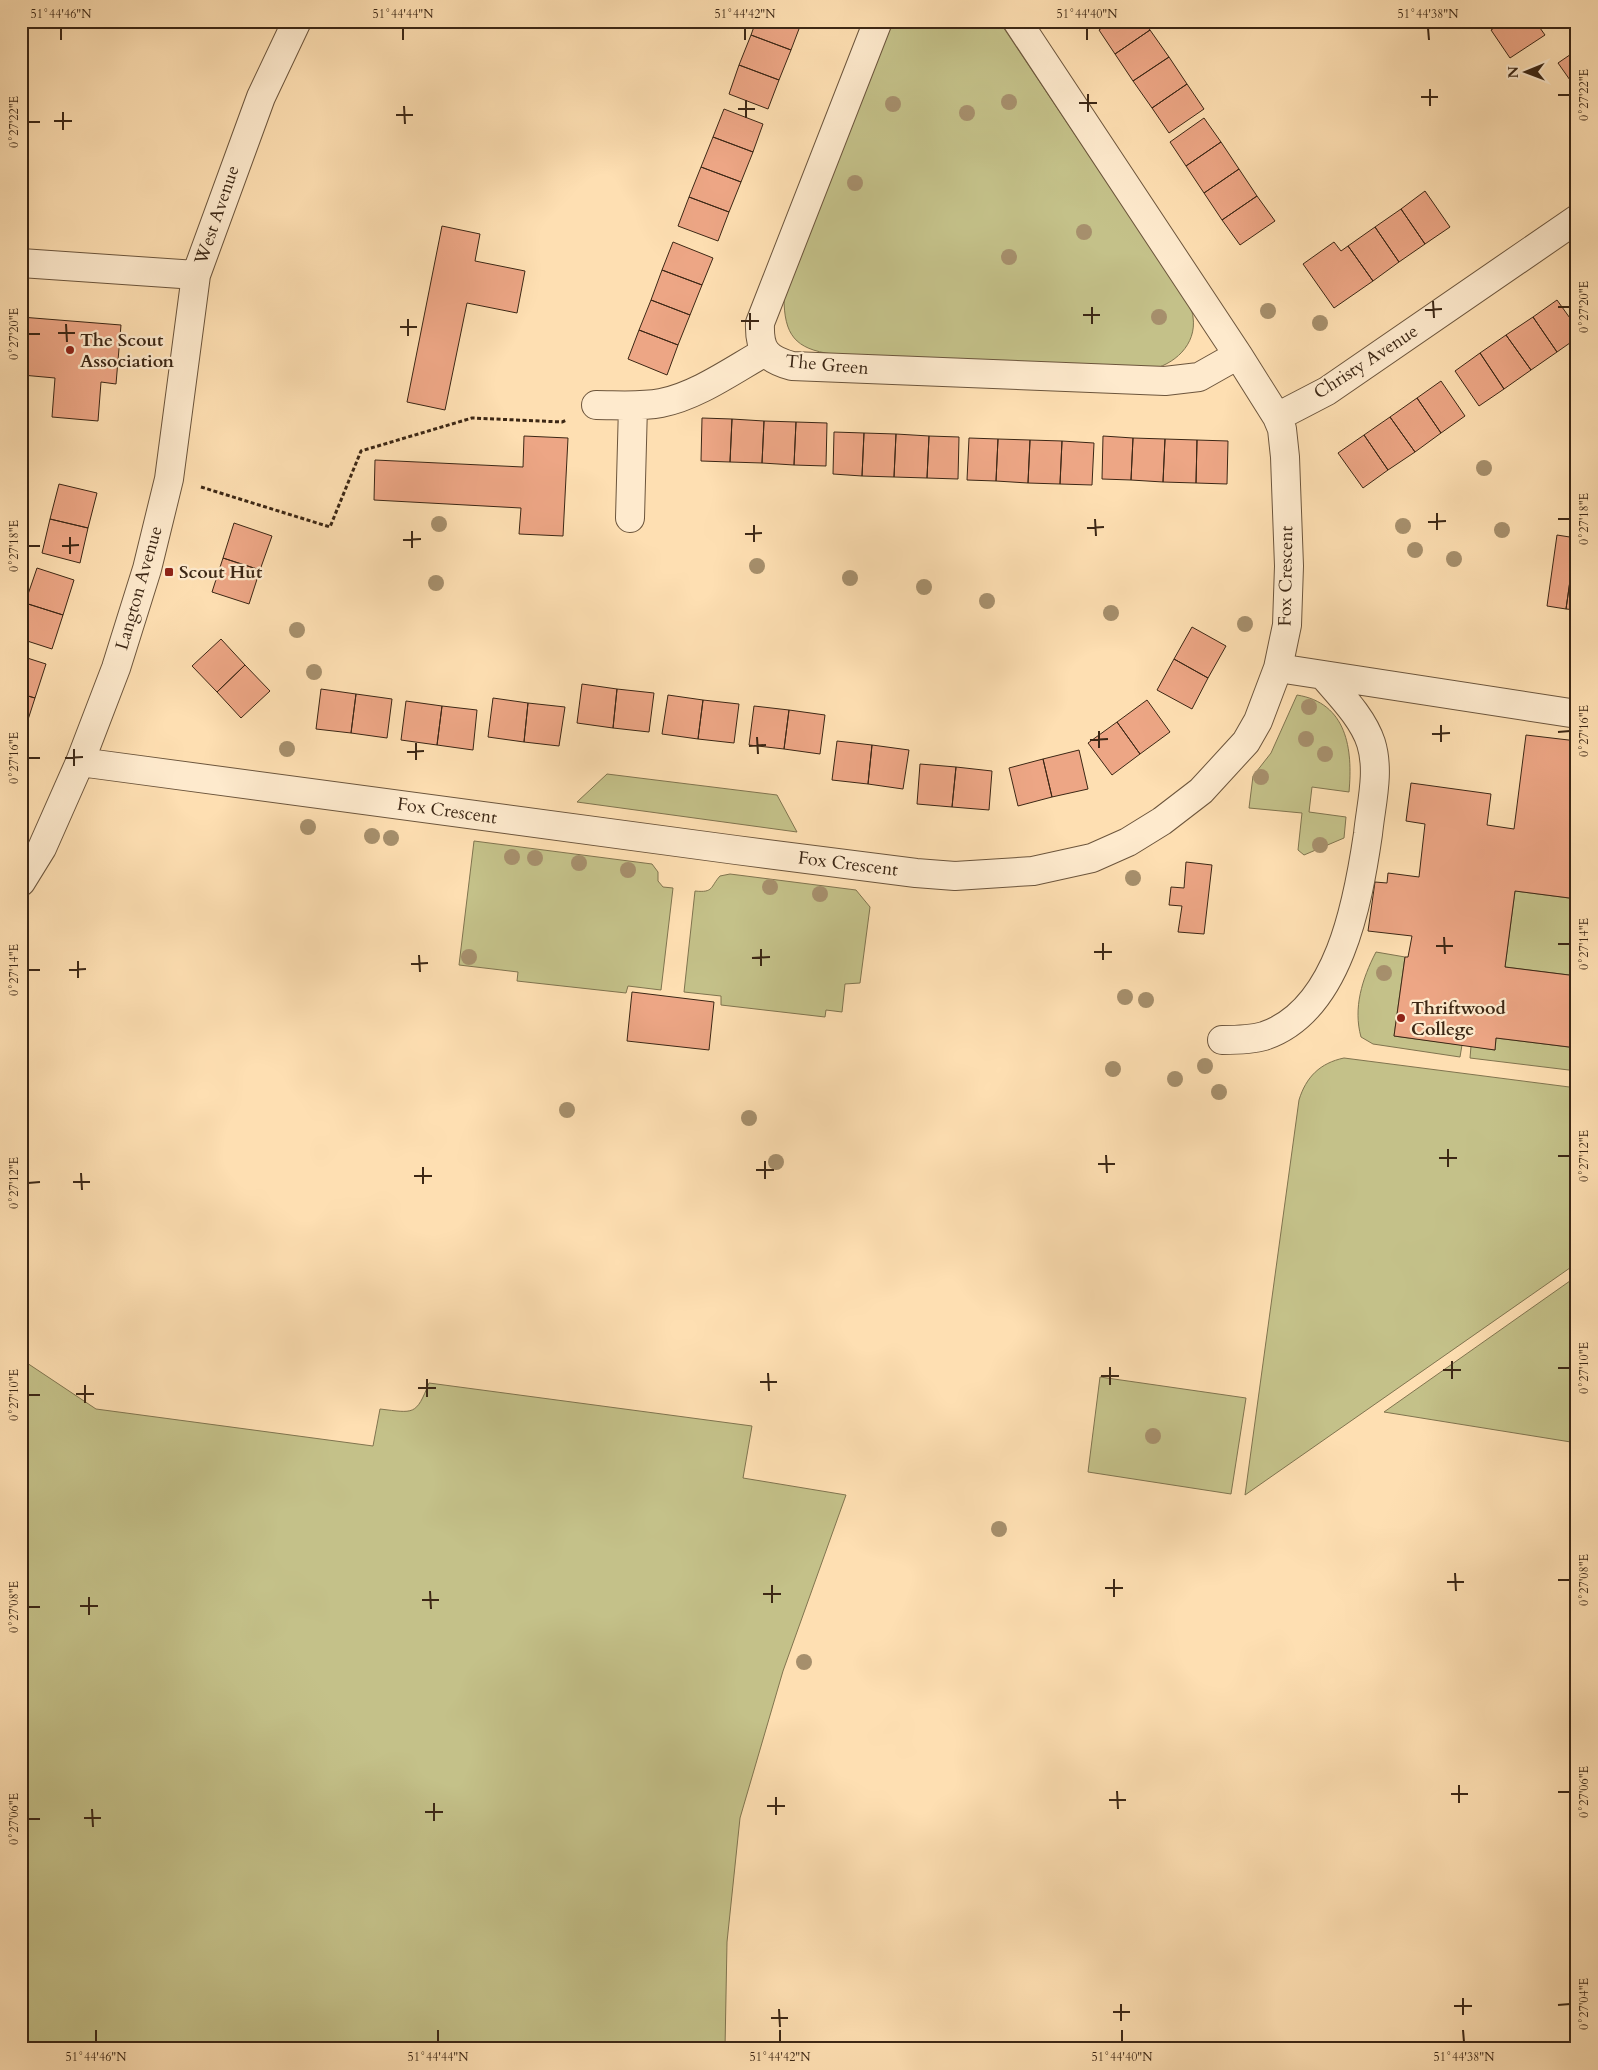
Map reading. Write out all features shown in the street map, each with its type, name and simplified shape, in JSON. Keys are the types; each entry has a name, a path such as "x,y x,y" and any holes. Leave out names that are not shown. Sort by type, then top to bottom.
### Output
{"street":[{"name":"West Avenue","path":"21,263 196,275 261,97 297,21"},
{"name":"The Green","path":"878,21 760,323 760,338 765,352 778,362 792,366 1165,381 1200,378 1238,355"},
{"path":"1017,21 1277,417"},
{"name":"Christy Avenue","path":"1277,417 1327,390 1577,219"},
{"name":"Langton Avenue","path":"21,882 42,848 80,762 116,668 147,569 169,479 196,275"},
{"path":"596,405 633,406 662,402 690,392 765,352"},
{"path":"630,518 633,406"},
{"name":"Fox Crescent","path":"80,762 906,872 955,876 993,875 1033,871 1092,858 1128,842 1162,821 1201,791 1246,742 1266,704 1278,668 1287,625 1289,566 1285,457 1282,430 1277,417"},
{"path":"1278,668 1577,714"},
{"path":"1222,1040 1262,1037 1292,1021 1314,1000 1336,960 1348,932 1366,847 1375,778 1375,760 1371,743 1363,727 1323,676"}],"path":[{"path":"169,479 330,528 361,451 472,418 562,422 596,405"}],"shaded area":[{"path":"889,21 999,21 1185,299 1193,315 1193,327 1191,336 1182,352 1167,364 1149,370 832,354 809,348 794,338 786,321 784,297"},
{"path":"1297,695 1314,700 1327,707 1336,718 1343,730 1350,760 1349,792 1312,787 1309,812 1346,817 1344,838 1304,855 1298,850 1302,813 1249,808 1253,776 1271,753"},
{"path":"607,774 777,795 797,832 577,802"},
{"path":"474,841 652,864 658,872 658,881 663,887 673,888 661,990 628,986 626,993 517,981 518,972 459,965"},
{"path":"730,874 856,890 870,907 860,983 845,984 842,1012 826,1010 825,1017 721,1005 721,996 684,992 695,891 709,890 720,876"},
{"path":"1515,891 1577,899 1577,976 1505,967"},
{"path":"1376,952 1405,957 1394,1036 1462,1045 1460,1057 1373,1044 1361,1037 1358,1015 1360,994"},
{"path":"1496,1038 1577,1048 1577,1071 1470,1058 1471,1046 1495,1050"},
{"path":"1344,1058 1577,1088 1577,1263 1245,1495 1299,1100 1306,1084 1315,1072 1328,1063"},
{"path":"1577,1276 1577,1443 1384,1412"},
{"path":"21,1359 96,1409 373,1446 380,1409 412,1410 421,1402 429,1383 752,1426 743,1478 846,1495 783,1671 740,1818 727,1942 725,2049 21,2049"},
{"path":"1100,1377 1246,1398 1231,1494 1088,1472"}],"building":[{"path":"756,21 802,21 791,50 751,35"},
{"path":"1111,21 1144,21 1150,30 1115,54 1099,30"},
{"path":"1500,21 1535,21 1545,35 1510,58 1491,30 1502,23"},
{"path":"1150,30 1169,57 1133,81 1115,54"},
{"path":"751,35 791,50 779,80 739,65"},
{"path":"1577,50 1577,90 1558,63"},
{"path":"1169,57 1187,84 1152,108 1133,81"},
{"path":"739,65 779,80 768,109 729,94"},
{"path":"1187,84 1204,109 1169,133 1152,108"},
{"path":"724,109 763,124 753,152 713,137"},
{"path":"1204,118 1221,142 1186,166 1170,142"},
{"path":"713,137 753,152 741,182 701,167"},
{"path":"1221,142 1239,169 1204,193 1186,166"},
{"path":"701,167 741,182 729,212 689,197"},
{"path":"1239,169 1257,196 1222,220 1204,193"},
{"path":"1425,191 1450,227 1425,244 1401,209"},
{"path":"1257,196 1275,221 1240,245 1222,220"},
{"path":"689,197 729,212 718,241 678,226"},
{"path":"1401,209 1425,244 1399,262 1375,227"},
{"path":"442,226 480,234 475,261 525,271 517,313 467,303 445,410 407,402"},
{"path":"1375,227 1399,262 1373,281 1348,246"},
{"path":"673,242 713,258 702,285 662,270"},
{"path":"1334,242 1341,251 1348,246 1373,281 1334,308 1303,264"},
{"path":"662,270 702,285 690,315 651,300"},
{"path":"651,300 690,315 678,345 639,330"},
{"path":"1557,300 1577,328 1577,338 1557,352 1533,317"},
{"name":"The Scout Association","path":"21,317 121,325 116,384 101,382 98,421 52,417 55,378 22,375 21,388"},
{"path":"1533,317 1557,352 1531,370 1506,335"},
{"path":"639,330 678,345 667,375 628,359"},
{"path":"1506,335 1531,370 1504,389 1480,353"},
{"path":"1480,353 1504,389 1479,406 1455,371"},
{"path":"1441,381 1465,416 1441,433 1417,398"},
{"path":"1417,398 1441,433 1415,452 1390,417"},
{"path":"1390,417 1415,452 1388,470 1364,435"},
{"path":"702,418 732,419 730,462 701,461"},
{"path":"732,419 764,421 762,463 730,462"},
{"path":"764,421 796,422 794,465 762,463"},
{"path":"796,422 827,423 826,466 794,465"},
{"path":"834,432 864,433 862,476 833,474"},
{"path":"864,433 896,434 894,477 862,476"},
{"path":"896,434 929,436 927,478 894,477"},
{"path":"1364,435 1388,470 1363,488 1338,453"},
{"path":"524,436 568,438 563,536 519,534 521,508 374,500 375,460 523,467"},
{"path":"929,436 959,437 958,479 927,478"},
{"path":"1103,436 1133,438 1131,480 1102,479"},
{"path":"969,438 998,439 996,481 967,480"},
{"path":"1133,438 1165,439 1163,482 1131,480"},
{"path":"998,439 1030,440 1028,483 996,481"},
{"path":"1165,439 1197,440 1196,483 1163,482"},
{"path":"1030,440 1062,441 1060,484 1028,483"},
{"path":"1197,440 1228,441 1227,484 1196,483"},
{"path":"1062,441 1094,443 1092,485 1060,484"},
{"path":"59,484 97,493 88,528 50,519"},
{"path":"50,519 88,528 80,563 42,553"},
{"path":"234,523 272,536 260,570 223,558"},
{"path":"1557,535 1576,538 1566,609 1547,606"},
{"path":"1577,538 1577,610 1566,609"},
{"path":"223,558 260,570 249,604 212,592"},
{"path":"37,568 74,580 63,615 25,603"},
{"path":"25,603 63,615 52,649 21,639 21,615"},
{"path":"1192,627 1226,646 1208,678 1174,659"},
{"path":"221,639 245,665 217,692 192,666"},
{"path":"21,656 46,664 35,698 21,694"},
{"path":"1174,659 1208,678 1192,709 1157,690"},
{"path":"245,665 270,691 241,718 217,692"},
{"path":"582,684 617,689 613,728 577,723"},
{"path":"321,689 356,694 351,733 316,729"},
{"path":"617,689 654,693 649,732 613,728"},
{"path":"21,694 35,698 24,732 21,731"},
{"path":"356,694 392,699 387,738 351,733"},
{"path":"668,695 703,700 698,739 662,734"},
{"path":"493,698 528,703 524,742 488,737"},
{"path":"703,700 739,704 734,743 698,739"},
{"path":"1147,700 1170,732 1140,754 1117,722"},
{"path":"406,701 442,706 437,745 401,740"},
{"path":"528,703 565,707 559,746 524,742"},
{"path":"442,706 477,710 473,750 437,745"},
{"path":"754,706 789,710 784,749 749,745"},
{"path":"789,710 825,715 820,754 784,749"},
{"path":"1117,722 1140,754 1112,775 1088,743"},
{"path":"1526,735 1577,741 1577,781 1570,835 1577,836 1577,899 1515,891 1505,967 1577,976 1577,1048 1496,1038 1495,1050 1394,1036 1405,957 1408,957 1412,936 1368,931 1375,882 1387,883 1388,873 1419,877 1425,824 1406,821 1411,783 1491,794 1487,825 1514,829"},
{"path":"837,741 872,745 868,784 832,780"},
{"path":"872,745 909,750 903,789 868,784"},
{"path":"1079,750 1088,789 1052,797 1043,759"},
{"path":"1043,759 1052,797 1018,806 1009,768"},
{"path":"920,764 956,767 952,807 917,804"},
{"path":"956,767 992,771 989,810 952,807"},
{"path":"1186,862 1212,865 1204,934 1178,932 1182,906 1169,905 1171,887 1184,888"},
{"path":"632,992 714,1002 709,1050 627,1041"}],"place":[{"name":"The Scout Association","path":"70,350"},
{"name":"Scout Hut","path":"169,572"},
{"name":"Thriftwood College","path":"1401,1018"}]}
